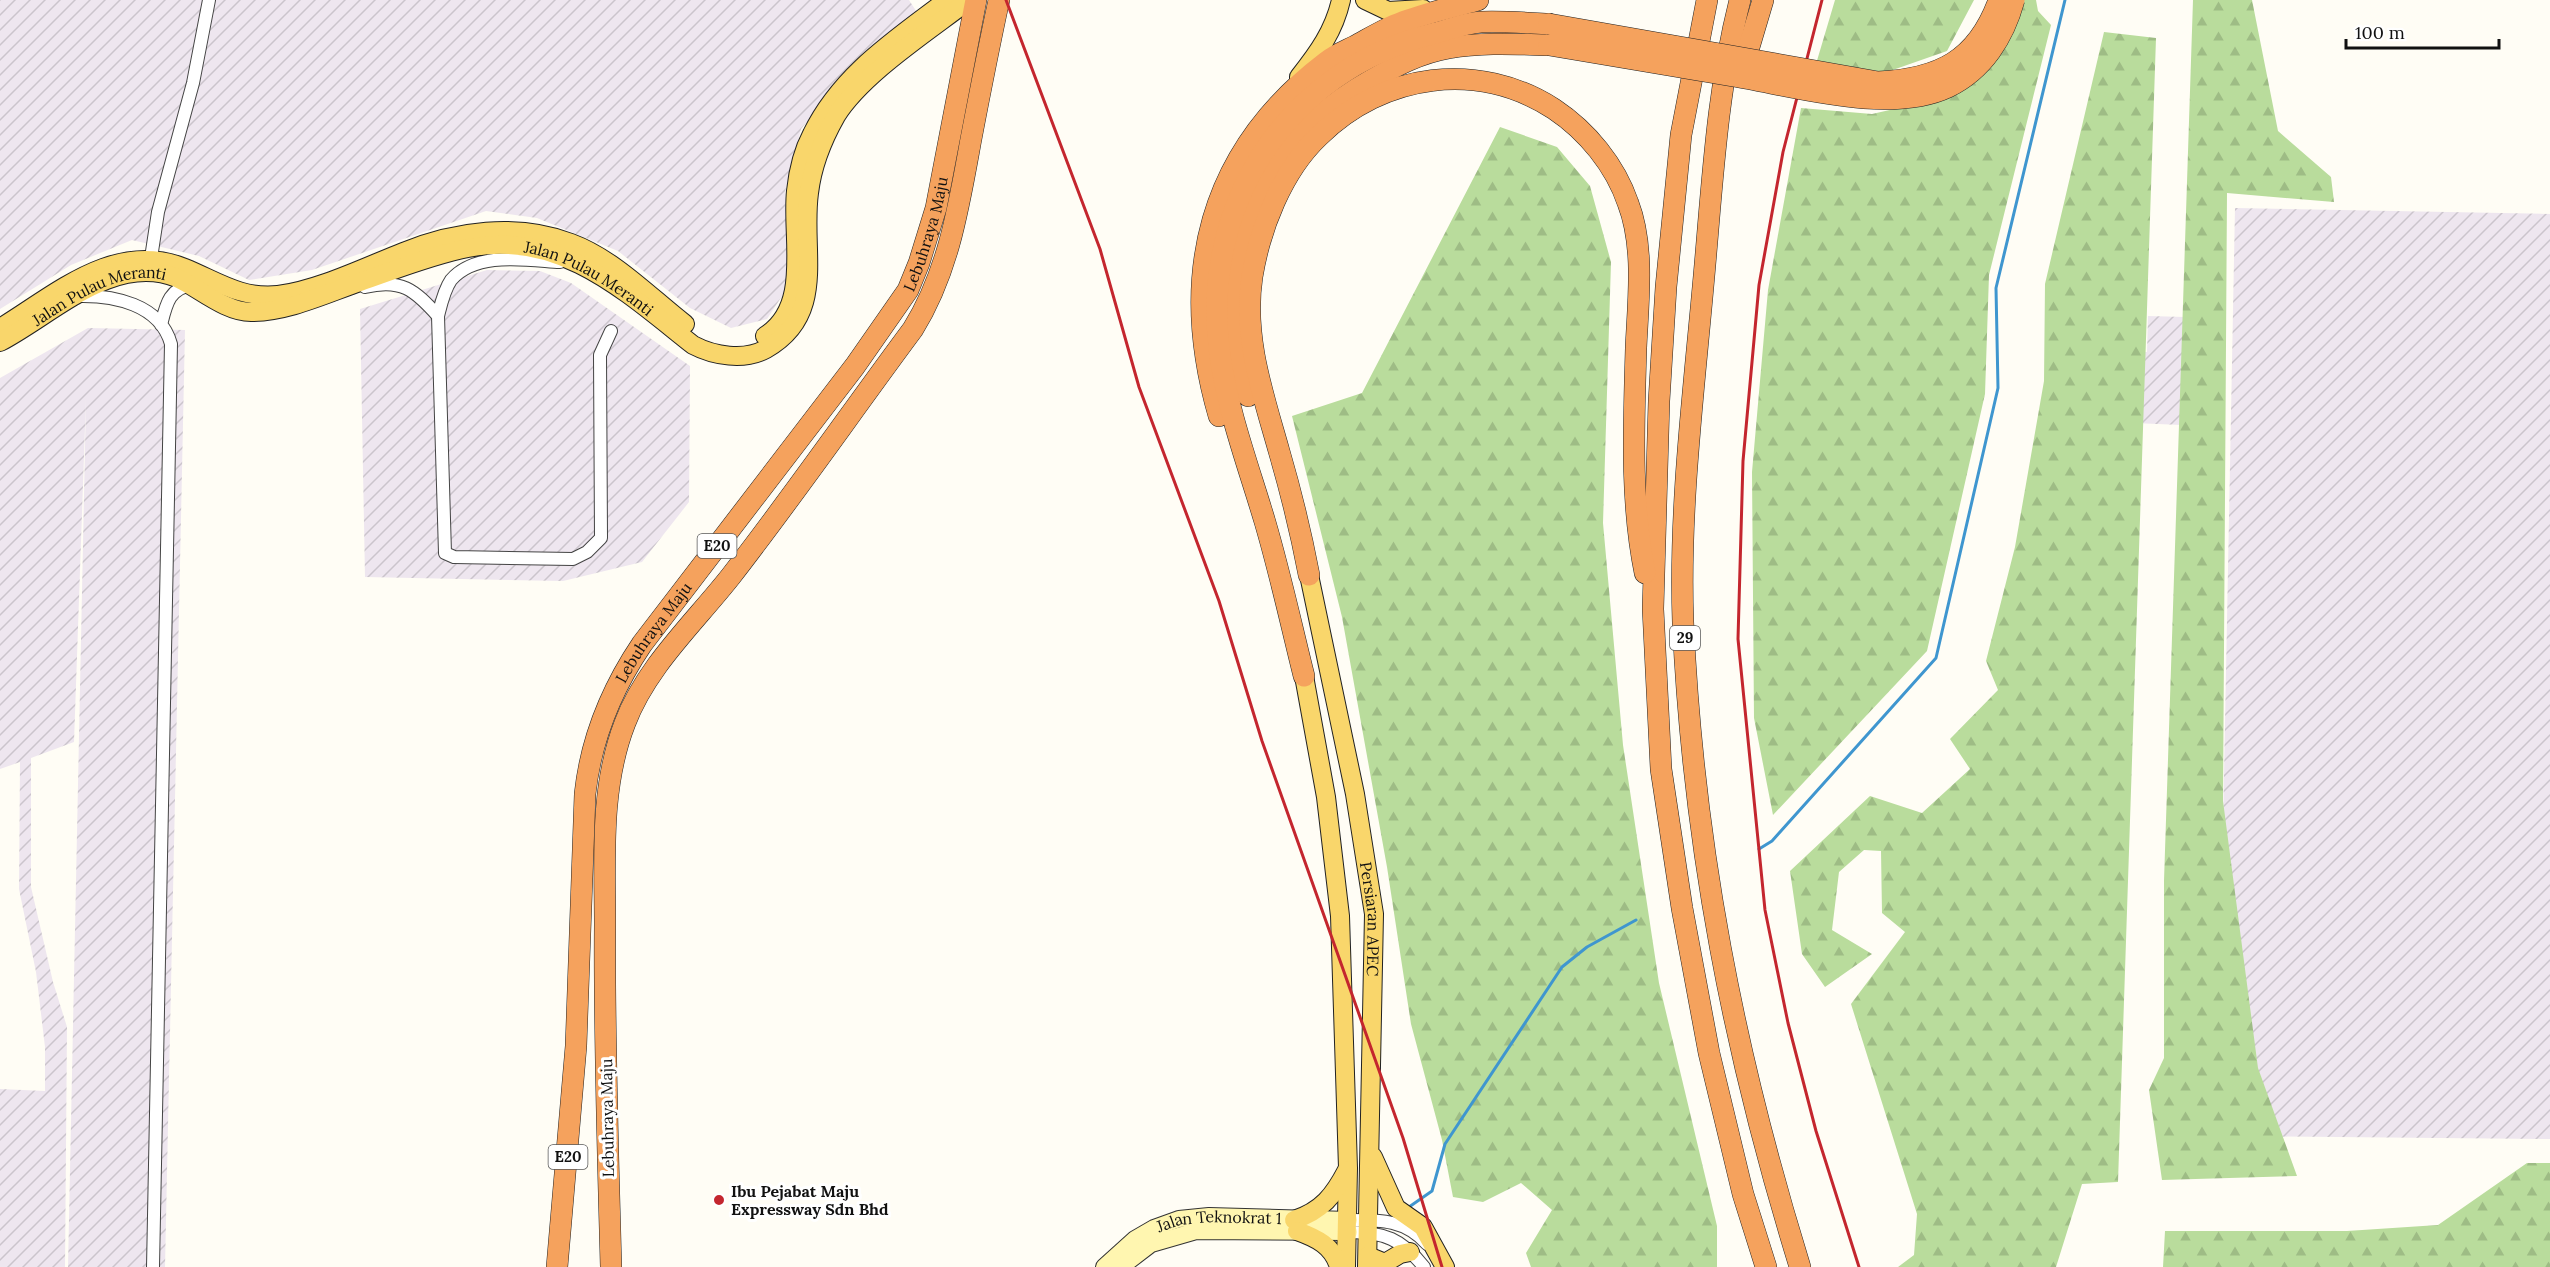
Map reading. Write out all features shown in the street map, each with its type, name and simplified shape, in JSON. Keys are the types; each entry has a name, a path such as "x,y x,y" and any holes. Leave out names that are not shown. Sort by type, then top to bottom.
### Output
{"highway":[{"name":"Lebuhraya Maju","path":"557,1267 576,1046 585,794 592,750 602,715 624,670 642,644 855,366 908,290 936,208 976,0"},
{"name":"Lebuhraya Maju","path":"611,1267 604,985 605,835 607,794 620,737 634,700 648,679 731,576 913,329 929,303 939,280 956,216 999,0"},
{"name":"29","path":"1707,0 1681,135 1666,287 1659,401 1653,609 1661,769 1682,908 1709,1053 1743,1194 1766,1267"},
{"name":"29","path":"1740,0 1722,88 1692,404 1683,619 1694,766 1710,902 1738,1045 1774,1183 1800,1267"},
{"path":"1703,288 1736,92 1763,0"},
{"path":"1304,675 1269,536 1227,394 1220,355 1216,305 1218,277 1228,226 1242,188 1267,146 1299,108 1336,75 1401,42 1479,22 1878,82 1912,80 1943,70 1967,54 1991,20 1999,0"},
{"path":"1309,575 1295,543 1254,418 1240,364 1234,326 1236,276 1248,226 1260,195 1284,154 1308,126 1351,92 1406,60 1448,48 1549,34 1832,93 1887,99 1916,97 1946,88 1974,73 2008,20 2014,0"},
{"path":"1304,675 1211,388 1205,361 1200,306 1201,278 1212,223 1227,183 1251,136 1267,116 1328,60 1395,25 1476,1"},
{"path":"1309,575 1295,508 1257,378 1250,327 1252,278 1264,229 1275,200 1297,162 1318,136 1360,104 1406,85 1443,78 1487,82 1534,96 1575,123 1607,161 1629,203 1636,243 1638,285 1635,398 1636,530 1653,609"}],"main road":[{"name":"Jalan Pulau Meranti","path":"0,328 86,275 115,263 151,258 184,268 238,292 278,295 304,288 411,249 466,233 510,231 544,235 571,243 608,264 699,335 714,342 734,345 755,342 777,328 788,312 794,292 796,191 801,164 811,135 841,87 867,62 947,0"},
{"name":"Jalan Pulau Meranti","path":"0,342 99,283 135,272 154,272 192,285 223,303 250,312 284,307 470,248 526,245 566,256 590,268 693,345 710,354 734,356 758,354 785,338 798,321 807,295 809,193 823,143 837,115 876,73 969,0"},
{"path":"1267,116 1321,50 1332,29 1341,0"},
{"path":"1365,0 1388,11 1402,12 1476,1"},
{"name":"Persiaran APEC","path":"1309,575 1355,794 1374,914 1368,1262"},
{"name":"Persiaran APEC","path":"1304,675 1326,796 1340,916 1349,1226 1346,1267"},
{"path":"1370,1153 1396,1208 1423,1227 1445,1267"},
{"path":"1339,1267 1332,1250 1296,1225 1321,1208 1339,1187 1348,1168"},
{"name":"Jalan Teknokrat 1","path":"1104,1267 1135,1239 1154,1228 1179,1219 1209,1216 1296,1225"},
{"name":"Jalan Teknokrat 1","path":"1121,1267 1151,1244 1181,1234 1296,1225 1349,1226"},
{"path":"1368,1262 1385,1263 1400,1254 1410,1252"}],"street":[{"path":"151,258 158,212 193,83 209,0"},
{"path":"590,268 526,260 476,264 461,271 451,281 438,316 445,553 454,557 573,559 587,552 601,537 600,355 611,331"},
{"path":"320,296 375,284 397,284 410,288 438,316"},
{"path":"161,325 172,293 181,287 192,285"},
{"path":"75,296 109,296 145,310 168,334 171,344 153,1267"},
{"path":"1349,1226 1369,1226 1392,1221 1420,1235 1445,1267"},
{"path":"1369,1226 1393,1239 1424,1267"}],"shaded area":[{"path":"0,0 909,0 918,14 845,75 801,129 785,192 788,287 767,319 731,328 690,308 618,251 537,218 486,211 312,270 249,280 199,256 132,240 71,265 0,309"},
{"path":"2235,208 2550,214 2550,1139 2217,1136"},
{"path":"487,270 540,271 571,283 690,366 689,502 642,562 563,581 365,577 360,309"},
{"path":"2148,316 2185,317 2182,425 2133,423 2135,352 2147,352"},
{"path":"88,328 185,330 165,1267 68,1267 86,399 74,742 31,758 31,887 53,982 67,1027 65,1267 0,1267 0,1089 45,1091 45,1047 36,972 19,889 20,762 0,769 0,378"}],"green space":[{"path":"1835,0 1974,0 1947,51 1887,72 1816,64"},
{"path":"2020,0 2036,0 2038,11 2051,25 1989,275 1985,394 1927,651 1773,815 1754,718 1752,472 1768,290 1801,108 1872,114 1934,100 1985,74 2015,23"},
{"path":"2193,0 2252,0 2278,131 2331,177 2334,202 2227,193 2223,801 2258,1068 2297,1176 2162,1180 2149,1090 2164,1058 2164,881"},
{"path":"2104,32 2156,38 2118,1182 2082,1184 2056,1267 1898,1267 1914,1255 1917,1214 1851,1004 1905,932 1882,913 1881,851 1864,850 1839,872 1832,930 1872,954 1825,987 1802,954 1790,871 1870,796 1922,813 1970,769 1950,739 1998,690 1986,661 2015,547 2044,381 2045,284"},
{"path":"1500,127 1557,147 1590,186 1611,262 1603,523 1623,745 1659,983 1717,1226 1717,1267 1531,1267 1526,1253 1552,1210 1521,1183 1483,1202 1453,1197 1442,1140 1411,1024 1387,867 1342,617 1292,416 1362,393"},
{"path":"2527,1163 2550,1163 2550,1267 2163,1267 2165,1231 2347,1231 2438,1225"}],"waterway":[{"path":"1759,849 1772,841 1936,658 1998,388 1996,288 2065,0"},
{"path":"1409,1207 1432,1191 1445,1144 1562,967 1587,947 1636,920"}],"railway":[{"path":"1006,0 1100,249 1139,387 1219,601 1262,741 1403,1138 1442,1267"},
{"path":"1822,0 1783,152 1759,285 1743,461 1738,639 1765,910 1788,1023 1816,1131 1859,1267"}],"place":[{"name":"Ibu Pejabat Maju Expressway Sdn Bhd","path":"719,1200"}]}
